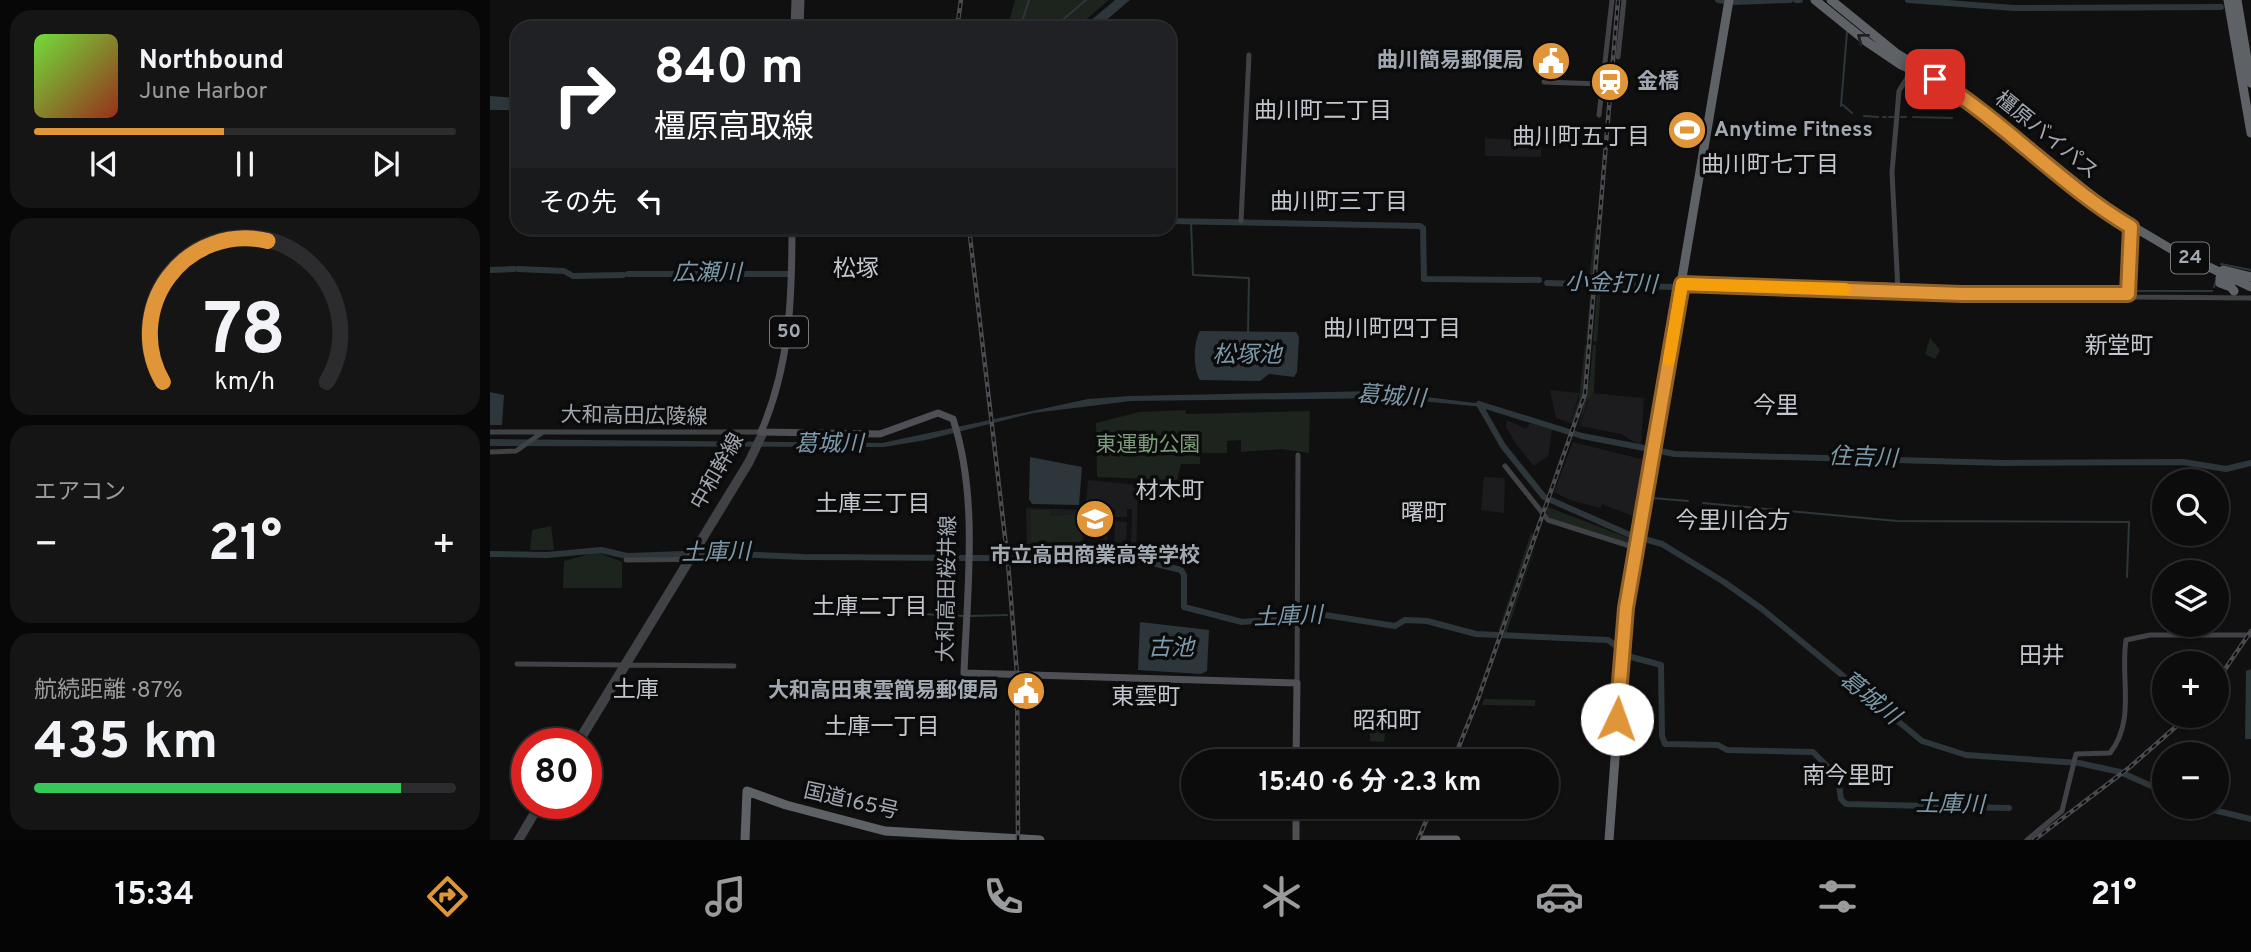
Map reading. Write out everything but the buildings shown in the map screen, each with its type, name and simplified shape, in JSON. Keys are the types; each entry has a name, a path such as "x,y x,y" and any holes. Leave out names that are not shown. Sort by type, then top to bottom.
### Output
{"highway":[{"path":"1609,840 1621,649 1729,0"},
{"name":"橿原バイパス","path":"1815,0 1867,42 1914,68 1950,82 2131,224 2233,280 2251,287"},
{"name":"橿原バイパス","path":"1831,0 1914,68"},
{"path":"2235,0 2251,56"},
{"path":"2235,0 2251,83"},
{"path":"2235,0 2251,107"},
{"path":"2235,0 2251,133"},
{"name":"橿原バイパス","path":"2131,224 2223,270 2251,277"},
{"path":"2233,280 2219,280 2234,291"},
{"name":"国道165号","path":"745,840 747,791 786,805 885,831 1040,840"},
{"path":"1413,840 1456,840"}],"main road":[{"path":"794,21 796,0"},
{"path":"800,21 801,0"},
{"path":"1599,115 1612,0"},
{"path":"1618,57 1623,0"},
{"path":"1241,221 1249,55"},
{"path":"1898,291 1892,172 1899,90 1914,68"},
{"path":"1544,82 1601,84"},
{"path":"2128,294 2131,224"},
{"name":"中和幹線","path":"584,728 693,555 753,453 784,384 791,349 794,235"},
{"path":"1682,284 2251,298"},
{"name":"大和高田桜井線","path":"762,435 880,434 938,413 949,416 958,435 965,465 968,559 964,673 1297,682"},
{"name":"大和高田広陵線","path":"490,452 516,451 548,431"},
{"name":"大和高田広陵線","path":"490,432 762,435"},
{"path":"1296,749 1298,455"},
{"path":"1505,466 1540,513 1556,524 1637,546"},
{"path":"626,560 693,555 730,559"},
{"path":"2026,840 2062,811 2076,754 2110,753 2116,746 2125,720 2126,640 2150,635 2251,635"},
{"path":"517,664 734,666"},
{"name":"中和幹線","path":"589,728 625,664"},
{"path":"518,840 531,819"},
{"path":"1296,819 1296,840"}],"shaded area":[{"path":"1485,138 1541,141 1541,157 1485,156"},
{"path":"1550,390 1579,393 1571,423 1556,418"},
{"path":"1591,393 1644,398 1641,446 1621,434 1580,426"},
{"path":"1507,420 1526,429 1530,423 1552,430 1548,456 1534,466 1506,427"},
{"path":"1573,442 1645,460 1635,517 1602,504 1600,508 1570,500 1554,492"},
{"path":"1484,477 1505,478 1504,513 1481,510"},
{"name":"市立高田商業高等学校","path":"1088,480 1138,485 1136,558 1027,557 1026,508 1085,510","holes":["1109,508 1115,509 1115,517 1127,517 1127,509 1132,509 1131,553 1126,553 1126,547 1115,546 1113,553 1108,553 1108,546 1104,546 1098,554 1086,553 1083,551 1084,525 1094,522 1102,525 1104,544 1108,544 1105,523 1109,521","1050,516 1068,516 1078,556 1030,556"]},
{"name":"市立高田商業高等学校","path":"1115,521 1127,522 1126,544 1114,544"}],"green space":[{"path":"1015,0 1109,0 1084,21 1009,21"},
{"path":"1595,228 1598,228 1594,281 1589,280"},
{"path":"1591,287 1594,287 1590,341 1586,340"},
{"path":"1597,287 1601,287 1597,342 1593,341"},
{"path":"1930,338 1940,350 1935,359 1925,354"},
{"path":"1585,345 1590,345 1585,386 1574,424 1571,423 1579,399"},
{"path":"1593,345 1596,345 1594,392 1587,402 1578,430 1590,377"},
{"name":"東運動公園","path":"1185,410 1186,414 1310,411 1309,453 1282,449 1241,452 1241,440 1227,441 1227,453 1200,453 1200,464 1181,464 1177,480 1097,477 1096,423 1139,412"},
{"path":"1548,507 1631,539 1630,544 1556,521 1546,515"},
{"path":"1031,510 1050,510 1050,516 1081,514 1082,553 1078,557 1030,556"},
{"path":"551,526 554,550 530,550 532,530"},
{"path":"1531,533 1535,535 1501,632 1498,631"},
{"path":"1538,539 1506,634 1503,634"},
{"path":"597,552 622,562 622,588 563,588 564,561"},
{"path":"1484,699 1535,700 1535,706 1482,705"},
{"path":"1370,718 1414,720 1414,726 1386,726 1384,742 1370,741"}],"water":[{"path":"1115,0 1130,0 1105,21 1090,21"},
{"path":"490,96 511,98 511,110 490,110"},
{"name":"松塚池","path":"1200,331 1296,332 1299,337 1297,372 1294,377 1269,374 1260,381 1200,380 1195,356"},
{"path":"1376,391 1484,404 1484,407 1389,398 1131,401 1033,413 926,440 884,447 490,446 490,439 882,443 1088,399"},
{"path":"490,392 504,395 502,425 490,425"},
{"path":"1030,457 1082,467 1079,505 1032,504 1029,499"},
{"name":"古池","path":"1140,622 1209,630 1207,671 1201,674 1138,670"},
{"path":"2251,669 2251,739 2245,739 2246,671"}],"waterway":[{"path":"1022,21 1029,0"},
{"path":"1061,21 1086,0"},
{"path":"1718,0 1725,1"},
{"path":"1733,2 1790,0"},
{"path":"1908,0 2014,8 2221,7"},
{"path":"1841,106 1847,32"},
{"path":"1843,105 1852,113"},
{"path":"1864,116 1878,117"},
{"path":"1889,117 1894,117"},
{"path":"1901,117 1906,117"},
{"path":"1913,117 1952,118"},
{"name":"小金打川","path":"1176,221 1420,226 1423,228 1424,279 1539,280"},
{"path":"1191,221 1193,275 1249,278 1248,333"},
{"path":"2221,264 2251,270"},
{"name":"広瀬川","path":"490,270 514,269"},
{"name":"広瀬川","path":"518,269 564,271 573,276 623,275"},
{"name":"広瀬川","path":"628,274 787,274"},
{"path":"2214,287 2216,281"},
{"name":"小金打川","path":"1547,283 1674,287"},
{"path":"1826,285 1887,285"},
{"path":"1903,286 1937,287"},
{"path":"2135,291 2212,291"},
{"name":"住吉川","path":"1479,404 1582,436 1675,454 2003,463 2183,462 2226,469 2251,463"},
{"name":"葛城川","path":"1479,404 1503,446 1544,497 1630,535 1662,544 1724,582 1762,609 1922,741 1966,755 2079,763 2120,772 2152,786"},
{"path":"1652,498 1688,501"},
{"path":"1703,503 1897,521 2129,522 2127,577"},
{"name":"土庫川","path":"490,554 547,555 601,550 627,556 714,553 803,557 1136,559 1181,570 1184,575 1184,607 1242,622 1325,615 1395,626 1405,620 1427,621 1476,634 1608,640 1631,657 1661,665 1662,736 1665,744 1718,745 1727,750 1813,752 1838,777 1841,799 1846,804 2009,808"},
{"path":"920,614 964,616"},
{"path":"971,616 1007,615"},
{"name":"葛城川","path":"2229,814 2251,819"}],"railway":[{"path":"958,21 961,0"},
{"path":"1458,749 1478,699 1585,394 1618,0"},
{"path":"970,235 1008,563 1017,674 1018,840"},
{"path":"2229,663 2251,631"},
{"path":"2034,840 2130,767 2174,728"},
{"path":"1418,840 1427,819"}],"slow traffic":[{"path":"1669,360 1682,284 1845,289"}],"place":[{"name":"曲川簡易郵便局","path":"1551,61"},
{"name":"金橋","path":"1610,82"},
{"name":"Anytime Fitness","path":"1687,130"},
{"name":"市立高田商業高等学校","path":"1095,519"},
{"name":"大和高田東雲簡易郵便局","path":"1026,691"}],"district":[{"name":"曲川町二丁目","path":"1323,112"},
{"name":"曲川町五丁目","path":"1581,138"},
{"name":"曲川町七丁目","path":"1770,166"},
{"name":"曲川町三丁目","path":"1339,203"},
{"name":"松塚","path":"856,270"},
{"name":"曲川町四丁目","path":"1392,330"},
{"name":"新堂町","path":"2119,347"},
{"name":"今里","path":"1776,407"},
{"name":"材木町","path":"1170,492"},
{"name":"土庫三丁目","path":"873,505"},
{"name":"曙町","path":"1424,514"},
{"name":"今里川合方","path":"1733,522"},
{"name":"土庫二丁目","path":"870,608"},
{"name":"田井","path":"2042,657"},
{"name":"土庫","path":"636,691"},
{"name":"東雲町","path":"1146,698"},
{"name":"昭和町","path":"1387,722"},
{"name":"土庫一丁目","path":"882,728"},
{"name":"南今里町","path":"1848,777"}],"route":[{"path":"1617,719 1626,608 1682,284 1962,294 2128,294 2131,227 2078,192 1991,120 1935,79"}]}
